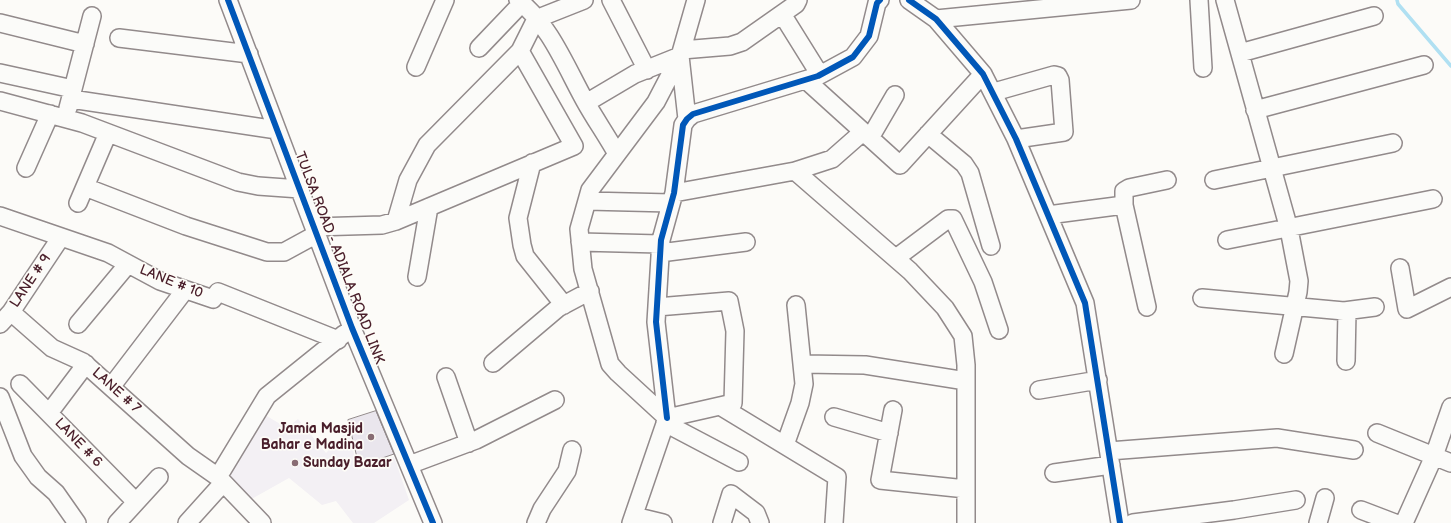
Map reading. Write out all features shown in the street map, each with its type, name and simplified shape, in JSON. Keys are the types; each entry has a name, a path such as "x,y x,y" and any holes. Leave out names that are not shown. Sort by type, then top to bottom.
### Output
{"street":[{"name":"TULSA ROAD - ADIALA ROAD LINK","path":"228,0 352,328 433,523"},
{"path":"416,67 445,0"},
{"path":"396,221 408,180 427,145 520,51 536,19 584,0"},
{"path":"611,0 647,70"},
{"path":"696,0 681,53 656,102 590,190 579,228 580,242 583,269 610,364 618,374 666,420 739,462"},
{"path":"586,103 635,74 647,70 681,53 730,46 742,42 796,4 798,0"},
{"path":"663,523 633,520 666,420 656,322 660,248 673,198 683,125 693,114 813,78 853,57 869,36 877,3 880,0"},
{"path":"909,0 936,19 984,74 1016,140 1086,302 1120,523"},
{"path":"936,19 1002,6 1131,0"},
{"path":"1199,0 1203,68"},
{"path":"1225,0 1288,229 1298,281 1298,292 1284,354"},
{"path":"479,48 520,2 536,19 553,42 586,103 617,154"},
{"path":"782,14 813,78 866,134 900,164 984,74"},
{"path":"26,168 72,94 92,16"},
{"path":"1240,53 1374,16"},
{"path":"0,23 85,44"},
{"path":"119,38 249,54"},
{"path":"85,187 186,226 267,252 284,252 315,231 382,225 396,221 574,146 520,51"},
{"path":"681,53 687,119"},
{"path":"1255,110 1424,65"},
{"path":"0,73 72,94 277,130"},
{"path":"994,92 1054,75 1058,76 1060,80 1064,132 1016,140"},
{"path":"587,202 673,198 795,171 832,159 866,134 895,95"},
{"path":"0,101 58,116 108,133 238,182 258,186 300,189"},
{"path":"78,203 108,133"},
{"path":"928,134 964,164 970,173 991,246"},
{"path":"1214,180 1393,143"},
{"path":"532,163 518,218 522,245 525,256 564,304"},
{"path":"795,171 910,271 944,308 963,336 966,348 966,523"},
{"path":"1147,307 1124,205 1124,191 1129,188 1167,180"},
{"path":"1226,240 1288,229 1433,198"},
{"path":"1048,215 1124,205"},
{"path":"417,277 429,208"},
{"name":"LANE # 10","path":"0,216 108,253 160,281 213,299 218,292 338,340"},
{"path":"896,258 948,219 953,219 983,282 999,330"},
{"name":"LANE # 9","path":"5,318 61,237"},
{"path":"580,242 660,248 746,242"},
{"path":"78,324 128,264"},
{"path":"1400,268 1406,309 1451,287"},
{"path":"111,387 185,290"},
{"path":"493,362 558,308 590,291"},
{"path":"1202,298 1348,311 1375,307"},
{"path":"657,307 729,301 735,331 733,403 666,420"},
{"path":"785,445 800,403 804,384 796,305"},
{"path":"1346,361 1348,311"},
{"name":"LANE # 7","path":"5,318 52,348 86,364 188,456 221,480 262,523"},
{"path":"187,523 221,480 267,396 352,328"},
{"path":"49,413 86,364"},
{"path":"803,364 865,365 966,381"},
{"path":"446,377 468,443"},
{"path":"1039,390 1098,380"},
{"name":"LANE # 6","path":"20,384 136,502"},
{"path":"0,397 24,456 38,477 56,493 77,523"},
{"path":"409,465 468,443 555,400"},
{"path":"720,406 837,478 834,523"},
{"path":"1404,523 1434,456 1451,407"},
{"path":"894,410 880,478 882,482 966,490"},
{"path":"834,416 889,433"},
{"path":"1377,432 1451,463"},
{"path":"1054,473 1110,458 1277,438 1354,450"},
{"path":"536,523 546,502 567,470 572,450"},
{"path":"117,523 159,478"},
{"path":"722,523 732,494 756,513 760,523"},
{"path":"1318,523 1325,498"},
{"path":"1133,523 1234,510 1296,500"},
{"path":"1361,510 1395,523"}],"shaded area":[{"name":"Sunday Bazar","path":"265,415 287,428 298,419 326,453 348,430 358,470 394,457 409,500 374,523 353,523 336,501 322,505 289,478 248,501 225,477"}],"building":[{"name":"Jamia Masjid Bahar e Madina","path":"376,411 394,454 359,466 348,420"}],"waterway":[{"path":"1397,0 1398,4 1451,66"}],"cycle path":[{"path":"228,0 352,328 433,523"},
{"path":"667,418 656,322 661,240 674,193 683,125 693,114 818,76 853,57 869,36 877,3 880,0"},
{"path":"909,0 936,19 983,74 1016,139 1085,303 1120,523"}],"place":[{"name":"Jamia Masjid Bahar e Madina","path":"371,437"},
{"name":"Sunday Bazar","path":"295,463"}]}
